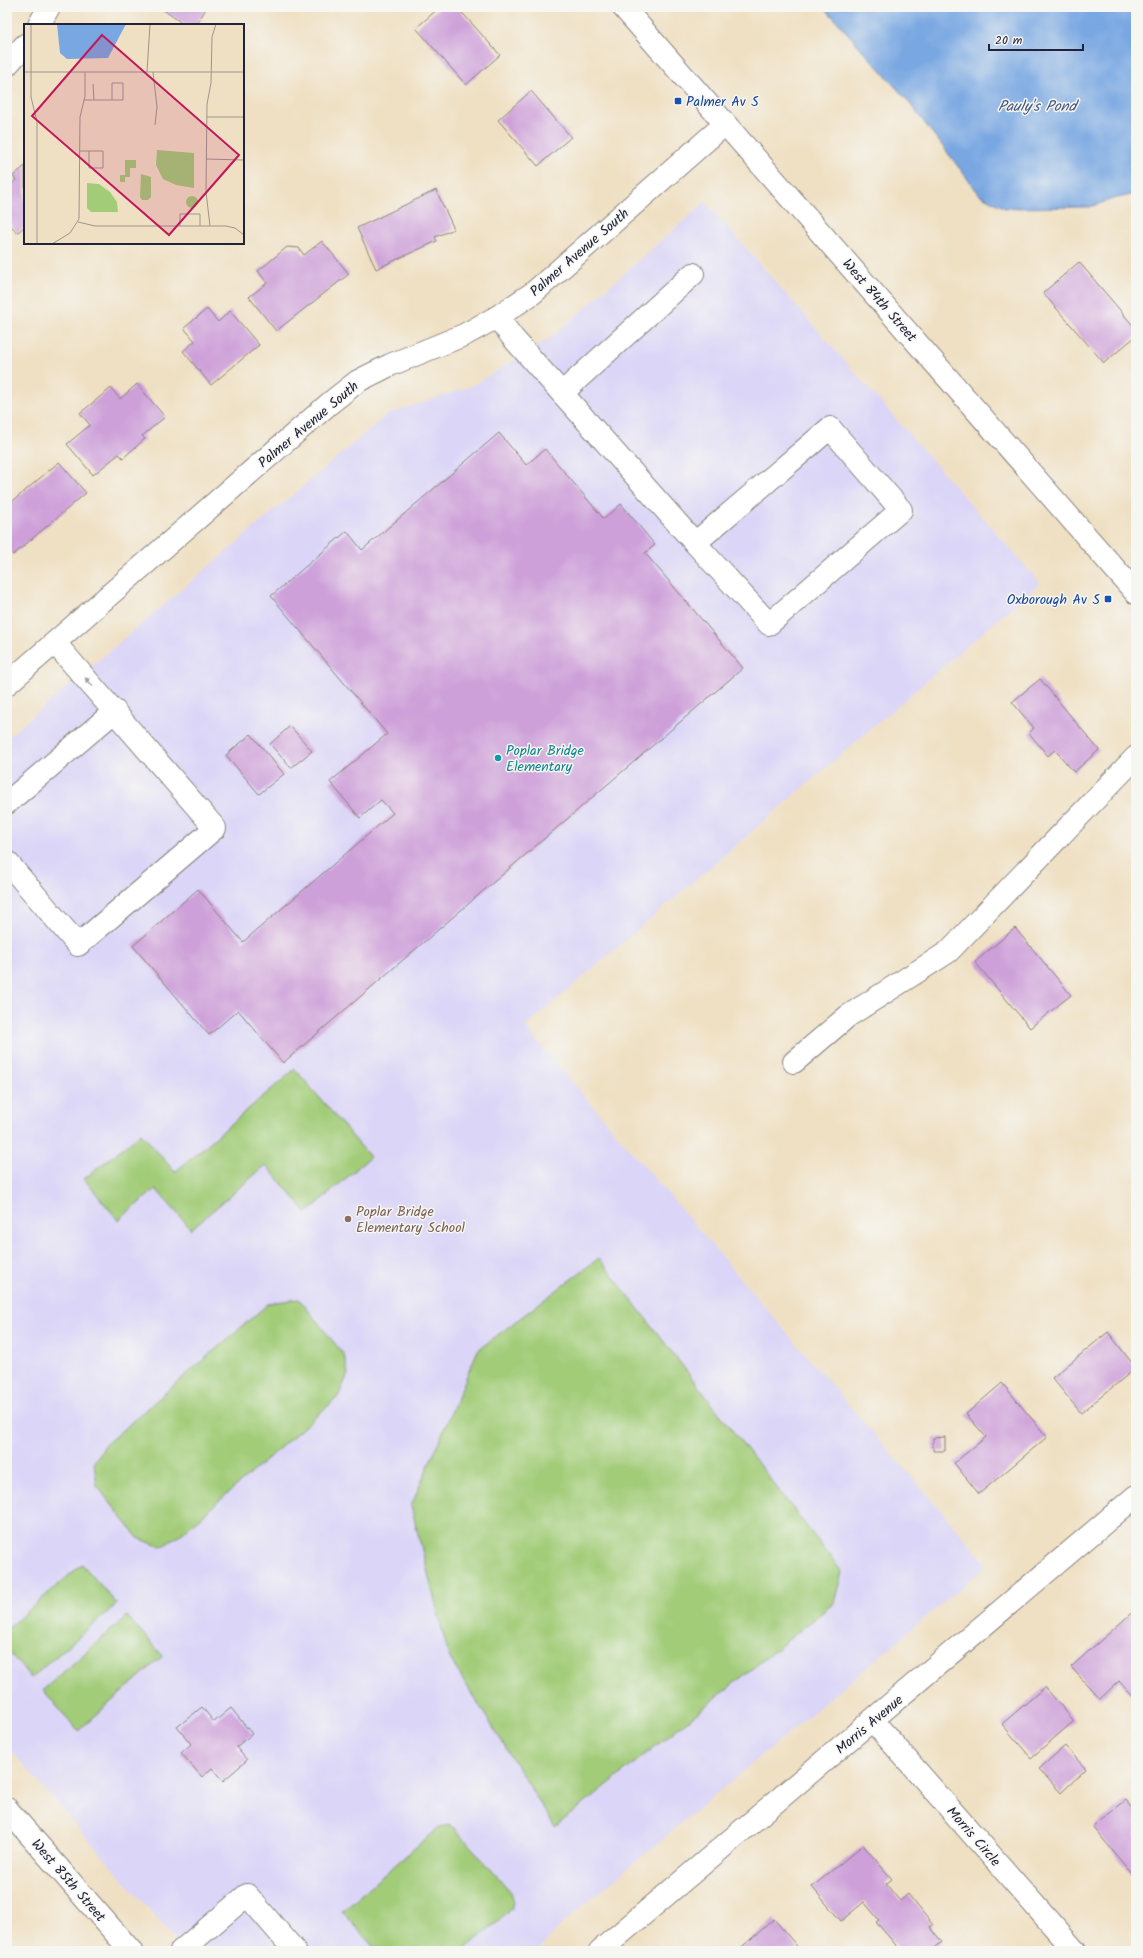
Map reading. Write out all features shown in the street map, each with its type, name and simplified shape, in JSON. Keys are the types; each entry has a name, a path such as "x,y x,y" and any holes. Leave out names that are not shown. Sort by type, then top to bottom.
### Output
{"street":[{"path":"40,24 49,7"},
{"name":"West 84th Street","path":"623,7 1136,593"},
{"path":"7,65 24,46"},
{"name":"Palmer Avenue South","path":"7,684 55,644 330,403 358,381 390,364 464,335 497,317 533,293 725,124"},
{"path":"562,393 693,274"},
{"path":"497,317 513,338 695,543 769,624 901,510 830,428 695,543"},
{"path":"7,862 78,945 215,828 115,711 55,644"},
{"path":"7,803 115,711"},
{"path":"794,1062 848,1016 948,952 1136,757"},
{"name":"Morris Avenue","path":"600,1951 873,1721 1136,1496"},
{"name":"Morris Circle","path":"873,1721 1074,1951"},
{"name":"West 85th Street","path":"7,1808 131,1951"},
{"path":"181,1951 246,1895 295,1951"}],"shaded area":[{"name":"Poplar Bridge Elementary School","path":"705,202 1040,583 525,1027 853,1410 988,1565 565,1921 538,1951 185,1951 7,1746 7,738 388,414 472,386 552,337"}],"green space":[{"path":"295,1069 370,1157 307,1213 266,1165 191,1229 156,1189 118,1220 84,1179 141,1133 175,1172"},
{"path":"599,1258 842,1572 834,1603 555,1827 449,1657 411,1506 478,1350"},
{"path":"299,1299 344,1355 348,1374 338,1397 179,1536 161,1547 138,1538 97,1486 94,1462 106,1444 269,1303"},
{"path":"82,1564 117,1604 31,1678 7,1650 7,1629"},
{"path":"127,1616 163,1656 78,1731 43,1690"},
{"path":"449,1825 455,1829 511,1892 514,1902 512,1909 463,1951 377,1951 342,1911 439,1827"}],"water":[{"name":"Pauly's Pond","path":"824,7 1136,7 1136,194 1113,199 1090,207 1005,208 980,195 907,100"}],"building":[{"path":"159,7 207,7 197,24 184,24"},
{"path":"440,7 457,7 500,55 466,85 416,28"},
{"path":"531,91 571,137 538,166 498,120"},
{"path":"24,167 24,227 17,233 7,221 7,188 16,180 13,176"},
{"path":"436,190 454,229 435,237 437,241 376,269 357,228"},
{"path":"322,241 349,274 276,331 249,297 267,283 258,271 287,247 299,248 304,255"},
{"path":"1079,262 1136,329 1136,336 1104,363 1043,293"},
{"path":"207,309 218,322 230,311 259,345 211,385 183,351 195,341 184,328"},
{"path":"137,384 165,417 142,436 145,439 123,458 119,454 93,475 67,444 90,425 80,413 111,388 120,399"},
{"name":"Poplar Bridge Elementary","path":"499,433 526,465 545,449 604,519 621,504 655,545 645,553 743,668 283,1063 238,1010 209,1035 133,946 198,889 243,942 393,813 381,800 360,818 330,782 387,734 271,596 347,531 362,550"},
{"path":"59,462 86,493 13,555 7,547 7,506"},
{"path":"1040,679 1099,750 1074,772 1055,750 1048,756 1029,733 1034,728 1012,702"},
{"path":"290,726 312,751 291,768 270,744"},
{"path":"251,734 284,774 259,794 226,755"},
{"path":"1015,928 1071,995 1030,1028 975,962"},
{"path":"1108,1332 1136,1368 1081,1413 1052,1378"},
{"path":"1002,1383 1047,1437 979,1494 954,1463 986,1437 966,1414"},
{"path":"945,1437 945,1451 933,1451 933,1438"},
{"path":"1136,1609 1136,1696 1134,1698 1119,1681 1100,1699 1071,1667"},
{"path":"1045,1687 1074,1721 1031,1758 1002,1724"},
{"path":"202,1707 214,1722 231,1708 252,1734 236,1747 247,1760 223,1781 212,1768 202,1777 181,1753 191,1744 177,1727"},
{"path":"1065,1746 1086,1769 1061,1793 1039,1769"},
{"path":"1126,1800 1136,1812 1136,1879 1093,1827"},
{"path":"863,1845 892,1879 886,1884 900,1901 908,1894 933,1925 930,1927 942,1942 931,1951 901,1951 876,1922 879,1920 864,1902 841,1921 812,1887"},
{"path":"774,1919 801,1951 737,1951"}],"place":[{"name":"Palmer Av S","path":"678,101"},
{"name":"Oxborough Av S","path":"1108,599"},
{"name":"Poplar Bridge Elementary","path":"498,758"},
{"name":"Poplar Bridge Elementary School","path":"348,1219"}]}
